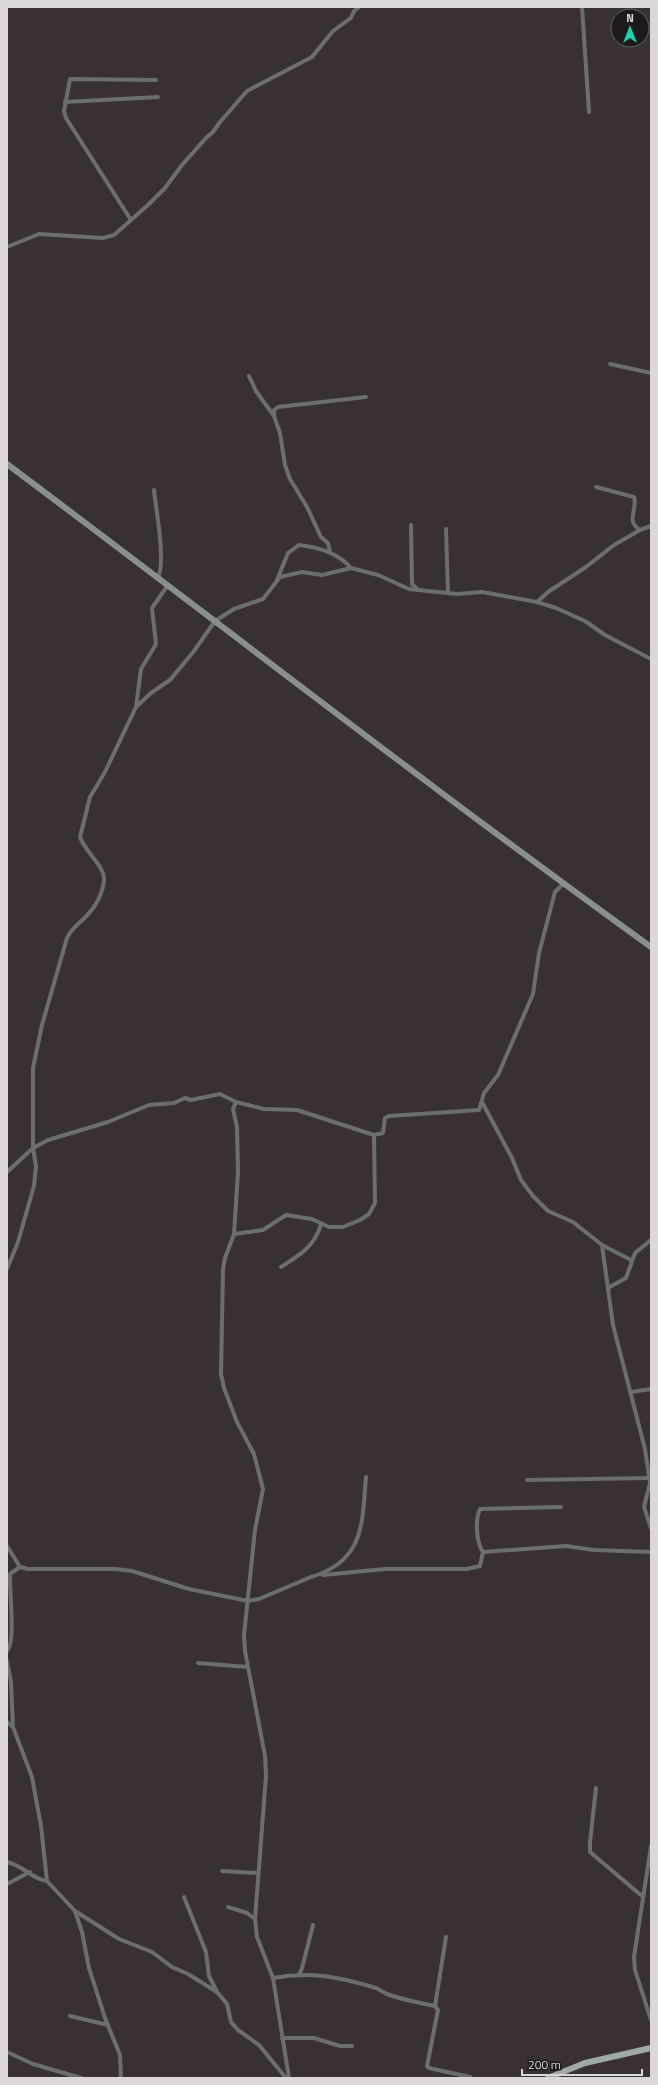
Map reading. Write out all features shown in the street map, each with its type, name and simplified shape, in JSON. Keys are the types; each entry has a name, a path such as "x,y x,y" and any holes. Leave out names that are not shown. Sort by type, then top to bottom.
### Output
{"main road":[{"path":"548,2078 585,2063 651,2048"}],"street":[{"path":"7,247 39,234 107,237 117,232 165,188 182,165 213,132 247,91 312,57 332,30 351,18 354,11 359,7"},
{"path":"582,7 589,112"},
{"path":"130,220 66,118 64,111 70,79 156,80"},
{"path":"66,102 158,97"},
{"path":"610,364 651,373"},
{"path":"249,376 256,391 274,416 280,433 285,465 290,479 308,507 321,537 328,543 330,552"},
{"path":"274,416 274,410 278,407 366,397"},
{"path":"7,464 563,884 651,947"},
{"path":"596,488 634,497 632,521 634,527 640,530"},
{"path":"154,490 162,571 158,577"},
{"path":"411,525 412,584 418,590"},
{"path":"538,602 548,592 581,570 614,545 640,530 651,526"},
{"path":"446,529 448,593"},
{"path":"136,707 151,693 170,680 194,651 215,621 234,609 263,600 277,580 288,553 296,546 306,546 330,552 339,557 351,568 378,575 404,588 448,593 482,592 538,602 585,621 605,635 651,660"},
{"path":"277,580 280,577 295,573 322,575 351,568"},
{"path":"7,1269 18,1242 34,1186 36,1166 33,1148 33,1068 42,1025 67,938 70,932 92,910 104,883 103,872 82,842 80,832 90,797 105,772 136,707 141,669 156,644 152,608 168,585"},
{"path":"7,1172 33,1148 48,1140 108,1122 155,1103 174,1103 185,1098 191,1100 220,1094 236,1102 268,1110 297,1110 374,1135 384,1133 386,1118 389,1116 479,1110 484,1093 498,1074 533,994 539,953 555,892 563,884"},
{"path":"236,1102 233,1109 237,1127 238,1172 234,1234 225,1258 223,1269 222,1374 224,1388 237,1422 254,1454 263,1489 255,1530 244,1635 248,1667 265,1756 266,1769 255,1919 257,1937 273,1978 289,2078"},
{"path":"482,1102 527,1190 548,1211 573,1222 602,1245 632,1260"},
{"path":"234,1234 263,1230 274,1224 283,1215 312,1219 321,1224 337,1228 348,1226 360,1220 372,1210 374,1203 374,1135"},
{"path":"281,1267 304,1252 313,1243 321,1224"},
{"path":"608,1288 626,1278 632,1260 639,1249 651,1240"},
{"path":"602,1245 613,1325 631,1392 640,1435 645,1445 650,1478 644,1507 651,1528"},
{"path":"631,1392 651,1389"},
{"path":"320,1575 346,1556 355,1546 362,1525 366,1477"},
{"path":"528,1480 650,1478"},
{"path":"7,1546 20,1566 39,1570 116,1568 132,1571 188,1589 248,1601 259,1599 311,1577 320,1575 385,1569 467,1569 480,1566 483,1552 478,1538 477,1514 480,1509 561,1507"},
{"path":"483,1552 566,1546 602,1550 651,1552"},
{"path":"7,1651 10,1647 11,1624 8,1574 20,1566"},
{"path":"7,1660 11,1682 12,1727 32,1778 41,1826 47,1881"},
{"path":"198,1663 248,1667"},
{"path":"7,1722 12,1727"},
{"path":"596,1788 590,1852 642,1896"},
{"path":"651,1846 642,1896 634,1957 635,1970 651,2020"},
{"path":"7,1862 20,1865 40,1879 47,1881 75,1911 119,1939 152,1952 172,1967 188,1974 217,1992"},
{"path":"222,1871 258,1873"},
{"path":"7,1884 30,1872"},
{"path":"184,1897 204,1945 209,1976 217,1992 226,2004 231,2022 238,2030 258,2045 286,2078"},
{"path":"228,1907 247,1912 255,1919"},
{"path":"75,1911 82,1932 86,1955 108,2025 120,2055 120,2078"},
{"path":"299,1975 313,1925"},
{"path":"446,1937 435,2006 438,2010 427,2066 429,2068 470,2077"},
{"path":"273,1978 318,1974 378,1989 388,1995 435,2006"},
{"path":"70,2016 108,2025"},
{"path":"282,2038 314,2038 340,2046 352,2046"},
{"path":"7,2052 33,2064 81,2078"}]}
